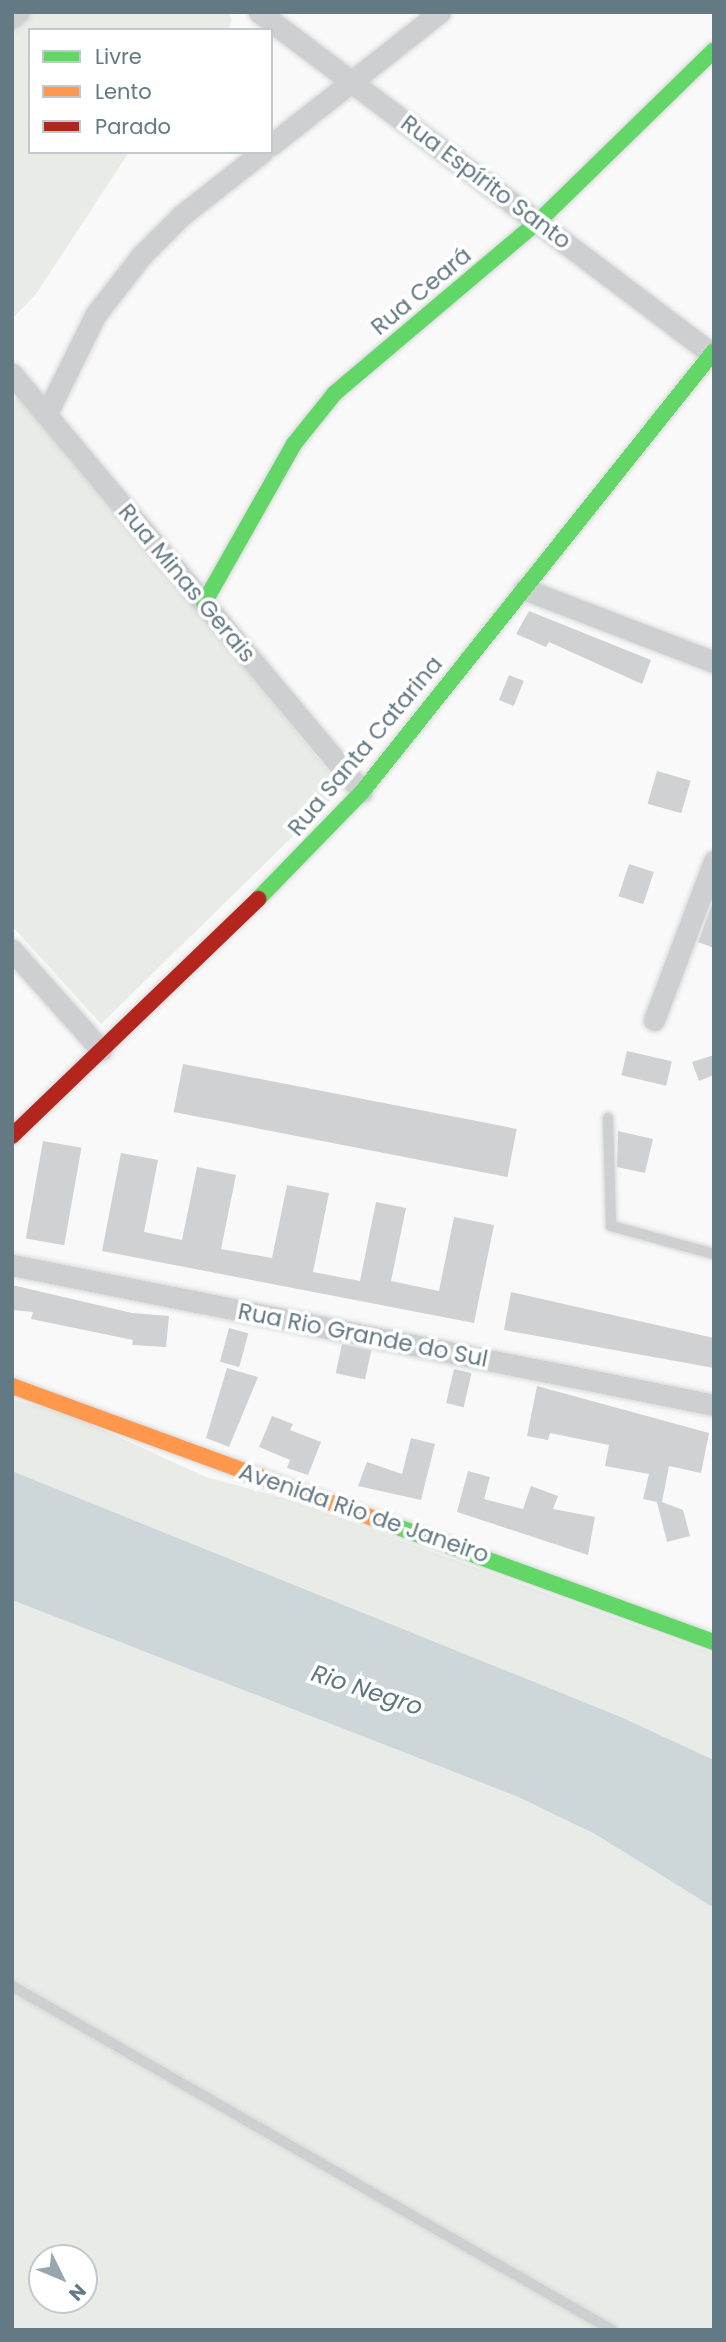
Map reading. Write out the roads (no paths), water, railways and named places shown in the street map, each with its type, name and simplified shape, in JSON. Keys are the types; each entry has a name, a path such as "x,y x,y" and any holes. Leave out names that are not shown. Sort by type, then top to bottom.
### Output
{"street":[{"path":"12,18 19,12"},
{"name":"Rua Espírito Santo","path":"259,12 540,220 713,353"},
{"path":"273,143 440,12"},
{"name":"Rua Ceará","path":"204,603 312,419 335,393 540,220 714,50"},
{"path":"46,415 96,314 142,255 181,215 259,154"},
{"name":"Rua Santa Catarina","path":"12,1136 196,963 362,792 713,353"},
{"name":"Rua Minas Gerais","path":"12,374 362,792"},
{"path":"524,589 714,662"},
{"path":"654,1020 714,861"},
{"path":"12,950 101,1050"},
{"name":"Rua Rio Grande do Sul","path":"12,1265 714,1405"},
{"name":"Avenida Rio de Janeiro","path":"12,1386 709,1634"}],"lane":[{"path":"608,1118 611,1226 714,1254"},
{"path":"12,1986 612,2330"}],"water":[{"name":"Rio Negro","path":"12,1471 621,1717 714,1760 714,1908 595,1834 516,1796 12,1600"}]}
